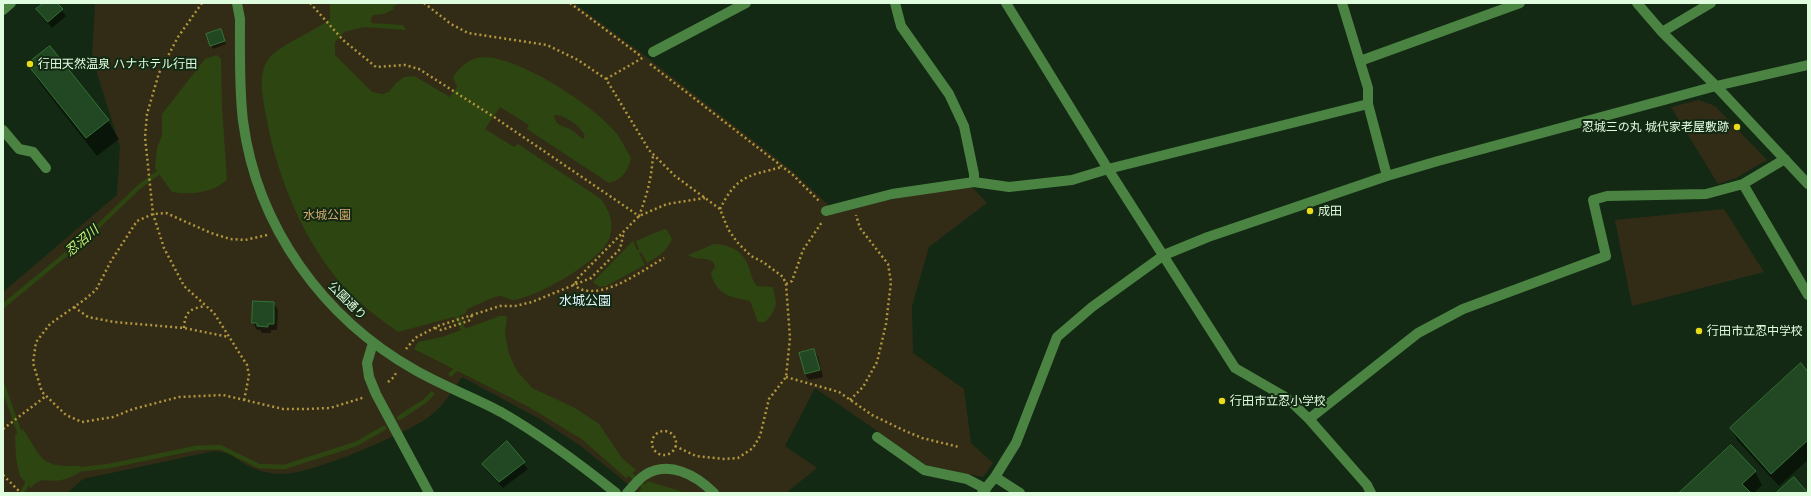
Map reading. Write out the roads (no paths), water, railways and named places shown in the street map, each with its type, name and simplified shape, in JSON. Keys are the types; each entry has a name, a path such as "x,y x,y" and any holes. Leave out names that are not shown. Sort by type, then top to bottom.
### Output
{"street":[{"path":"3,10 11,3"},
{"name":"公園通り","path":"237,3 240,19 243,121 250,157 261,195 278,232 308,278 348,322 373,343 415,370 500,412 578,463 616,493"},
{"path":"653,52 746,3"},
{"path":"895,3 901,26 949,94 964,126 974,174 974,182"},
{"path":"1006,3 1108,168 1235,368 1287,398 1309,419 1367,485 1371,493"},
{"path":"1342,3 1368,88 1368,104 1387,176"},
{"path":"1360,61 1503,6 1520,3"},
{"path":"1637,3 1662,32 1716,86 1808,184"},
{"path":"1662,32 1711,3"},
{"path":"877,437 924,470 967,479 984,491 995,477 1016,443 1057,337 1092,307 1164,256 1208,237 1387,176 1716,86 1808,64"},
{"path":"826,211 892,194 974,182 1009,187 1072,180 1108,168 1368,104"},
{"path":"3,130 19,149 33,152 46,168"},
{"path":"1309,419 1418,333 1463,309 1606,256 1593,200 1607,196 1706,194 1743,184 1785,159"},
{"path":"1743,184 1808,295"},
{"path":"373,343 367,363 369,377 376,394 429,493"},
{"path":"630,491 644,476 654,471 670,468 696,478 714,493"},
{"path":"995,477 1020,493"}],"waterway":[{"path":"387,7 396,3"},
{"name":"忍沼川","path":"3,306 87,237 139,187 158,173"},
{"path":"454,311 465,333"},
{"path":"451,374 458,367"},
{"name":"忍沼川","path":"3,386 21,437"},
{"path":"399,418 425,401 432,394"},
{"path":"75,470 109,466 196,448 220,447 259,466 284,467 356,444 384,428"},
{"path":"627,471 643,486"},
{"name":"忍沼川","path":"22,493 28,479"}],"place":[{"name":"行田天然温泉 ハナホテル行田","path":"30,64"},
{"name":"忍城三の丸 城代家老屋敷跡","path":"1737,127"},
{"name":"成田","path":"1310,211"},
{"name":"行田市立忍中学校","path":"1699,331"},
{"name":"行田市立忍小学校","path":"1222,401"}],"district":[{"name":"水城公園","path":"585,301"}]}
